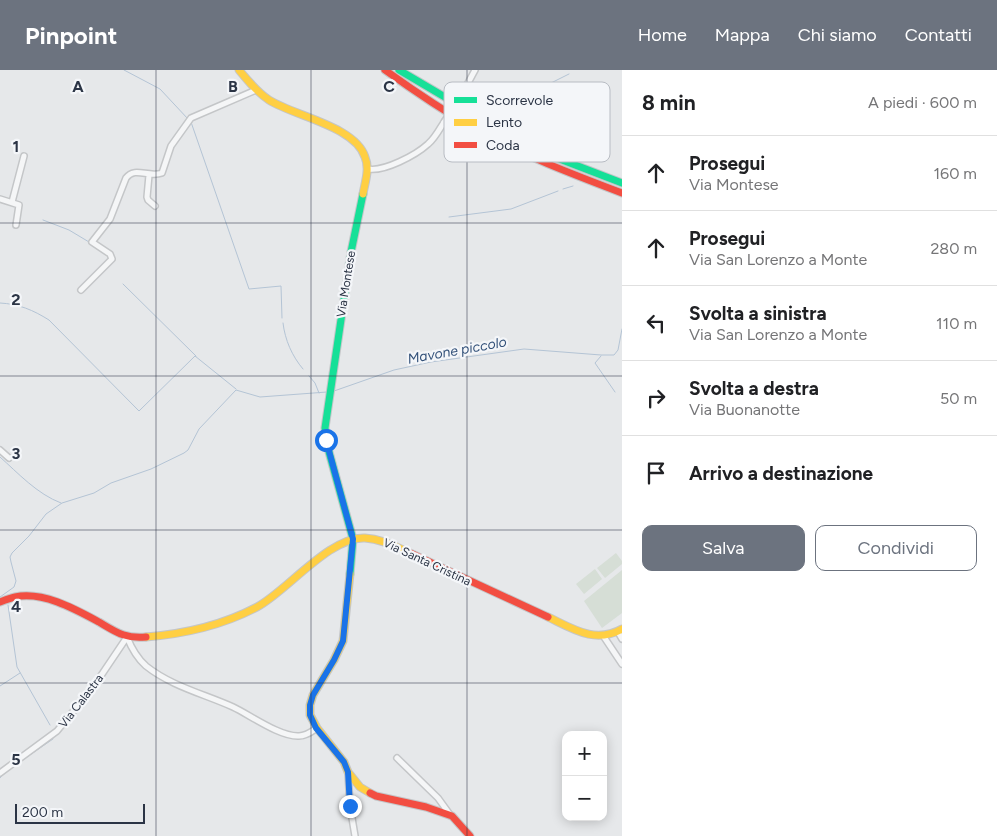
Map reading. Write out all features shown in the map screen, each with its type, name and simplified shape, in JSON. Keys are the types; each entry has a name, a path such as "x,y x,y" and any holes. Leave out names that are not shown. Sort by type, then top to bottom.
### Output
{"main road":[{"path":"239,70 256,90 271,101 358,144 363,151 368,169"},
{"path":"385,70 444,110"},
{"path":"399,70 444,97"},
{"path":"543,162 622,193"},
{"path":"567,162 622,184"},
{"name":"Via Montese","path":"353,539 326,440 325,428 351,252 368,169"},
{"name":"Via Santa Cristina","path":"353,539 370,538 386,542 588,636 604,637 620,631"},
{"path":"0,602 19,597 36,597 63,603 127,637 136,638 180,632 206,626 253,609 269,600 331,551 353,539"},
{"path":"353,539 343,641 313,695 310,715 316,728 344,762 348,772 360,787 372,794 426,807 452,816 470,836"}],"street":[{"path":"468,82 474,70"},
{"path":"80,290 112,259 110,254 92,242 110,219 126,178 136,172 149,175 162,173 171,146 191,118 256,90"},
{"path":"368,169 384,168 426,146 436,136 444,122"},
{"path":"12,202 24,156"},
{"path":"149,175 147,197 155,206"},
{"path":"0,199 19,205 16,224"},
{"path":"0,450 9,458"},
{"path":"620,631 622,639"},
{"path":"127,637 144,665 158,675 187,689 233,707 280,731 298,736 307,734 316,728"},
{"name":"Via Calastra","path":"0,773 57,731 94,686 127,637"},
{"path":"604,637 622,664"},
{"path":"397,758 438,798 452,816"},
{"path":"348,772 354,836"}],"shaded area":[{"path":"616,553 622,564 605,578 597,568"},
{"path":"595,569 602,579 584,594 576,584"},
{"path":"622,570 622,613 602,628 584,601"}],"waterway":[{"name":"Mavone piccolo","path":"124,70 160,89 188,119"},
{"name":"Mavone piccolo","path":"553,82 569,74"},
{"name":"Mavone piccolo","path":"191,122 249,289 281,286 282,318"},
{"name":"Mavone piccolo","path":"563,189 573,186"},
{"name":"Mavone piccolo","path":"449,217 511,209 558,191"},
{"name":"Mavone piccolo","path":"43,220 69,230 89,242"},
{"name":"Mavone piccolo","path":"123,284 196,356"},
{"name":"Mavone piccolo","path":"0,303 26,308 49,320 139,411 195,356 236,389"},
{"name":"Mavone piccolo","path":"283,323 285,336 290,348 303,369"},
{"name":"Mavone piccolo","path":"334,391 394,370 431,362 524,349 614,355 618,350 622,329"},
{"name":"Mavone piccolo","path":"601,356 595,363 615,392"},
{"name":"Mavone piccolo","path":"309,376 315,383 319,393"},
{"name":"Mavone piccolo","path":"0,597 14,587 16,581 10,557 12,553 29,536 46,514 62,503 94,493 111,483 151,469 184,453 188,450 199,429 236,390 260,397 327,392"},
{"name":"Mavone piccolo","path":"0,457 36,489 61,503"},
{"path":"8,605 17,667 50,725"},
{"path":"0,686 20,673"},
{"path":"0,778 5,772 53,739"}],"traffic: fast":[{"path":"399,70 444,97"},
{"path":"567,162 622,183"},
{"path":"350,574 353,539 329,452 325,428 351,252 363,194"}],"traffic: slow":[{"path":"239,70 269,100 337,130 359,146 367,166 363,194"},
{"path":"146,637 203,628 231,619 257,607 323,555 352,540 365,538 377,540 408,552"},
{"path":"350,574 343,641 313,695 310,715 317,728 344,762 348,772 360,787 370,793"},
{"path":"548,617 575,630 593,635 603,635 622,629"}],"traffic: jam":[{"path":"385,70 444,110"},
{"path":"543,162 622,193"},
{"path":"408,552 548,617"},
{"path":"0,602 13,597 26,596 48,599 80,612 121,634 132,637 146,637"},
{"path":"370,793 426,807 452,816 470,836"}],"route":[{"path":"326,440 353,539 343,641 313,695 310,715 316,728 344,762 348,772 350,806"}]}
